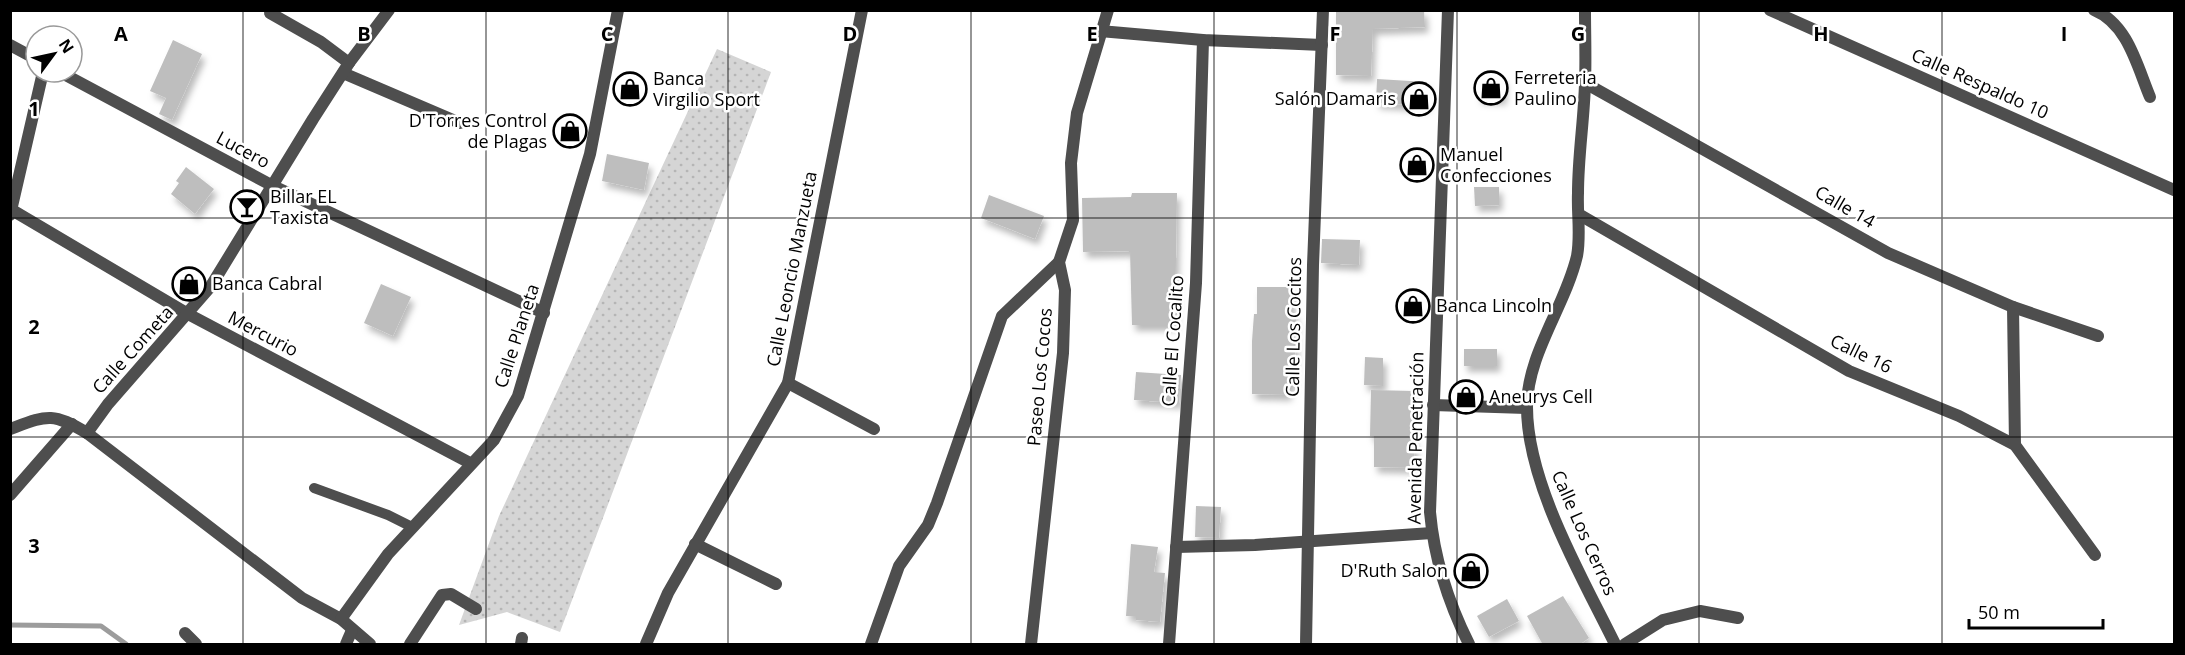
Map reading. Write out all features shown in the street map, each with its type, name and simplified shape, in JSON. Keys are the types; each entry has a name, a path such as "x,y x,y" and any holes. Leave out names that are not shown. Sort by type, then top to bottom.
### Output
{"street":[{"name":"Calle Cometa","path":"87,433 108,404 211,286 346,68 389,10"},
{"name":"Calle Planeta","path":"341,619 388,554 470,463 494,440 518,396 590,154 618,10"},
{"name":"Calle Leoncio Manzueta","path":"645,645 668,593 788,383 862,10"},
{"name":"Paseo Los Cocos","path":"1031,645 1063,353 1065,290 1059,262 1073,220 1071,163 1077,113 1108,10"},
{"name":"Calle Los Cocitos","path":"1306,645 1313,265 1323,10"},
{"name":"Avenida Penetración","path":"1448,10 1433,405 1432,533 1455,616 1469,645"},
{"name":"Calle Los Cerros","path":"1585,10 1585,83 1577,194 1580,215 1577,255 1539,352 1528,387 1527,408 1533,457 1552,513 1615,645"},
{"name":"Calle Respaldo 10","path":"1770,10 2175,190"},
{"path":"2094,10 2104,14 2121,29 2150,97"},
{"path":"270,13 321,42 346,68 460,123"},
{"path":"1100,31 1203,40 1322,45"},
{"name":"Calle El Cocalito","path":"1169,645 1196,283 1203,40"},
{"path":"10,45 24,53"},
{"name":"Calle 14","path":"1585,83 1888,253 2013,307 2098,336"},
{"path":"11,213 41,84"},
{"name":"Lucero","path":"82,84 273,186 544,313"},
{"name":"Mercurio","path":"11,213 188,314 470,463"},
{"name":"Calle 16","path":"1580,215 1849,371 1959,416 2015,445 2095,555"},
{"path":"871,645 899,566 928,525 937,503 1002,316 1059,262"},
{"path":"2013,307 2015,445"},
{"path":"788,383 874,429"},
{"path":"1433,405 1527,408"},
{"path":"10,429 43,417 63,419 72,424 87,433 302,598 341,619 370,645"},
{"path":"10,495 72,424"},
{"path":"1176,547 1255,545 1432,533"},
{"path":"695,544 776,584"},
{"path":"410,645 442,595 451,594 476,609"},
{"path":"1625,645 1663,620 1700,611 1738,618"},
{"path":"346,645 352,630"},
{"path":"185,633 196,645"}],"lane":[{"path":"314,488 388,515 412,527"}],"shaded area":[{"path":"717,49 771,72 560,632 507,612 459,625 499,516"}],"building":[{"path":"1336,10 1424,10 1425,27 1373,29 1371,76 1336,75"},
{"path":"173,40 202,54 172,120 159,114 166,98 150,91"},
{"name":"Ferreteria Paulino","path":"1478,77 1504,78 1503,99 1478,98"},
{"path":"1377,79 1427,82 1426,106 1376,103"},
{"path":"607,154 649,163 644,190 602,181"},
{"path":"186,167 214,189 195,214 171,194 179,183 176,181"},
{"path":"1474,187 1499,187 1499,205 1475,206"},
{"path":"1132,193 1177,193 1175,325 1132,325 1130,251 1083,252 1082,198 1131,197"},
{"path":"989,195 1044,216 1035,239 981,218"},
{"path":"1322,239 1360,240 1359,265 1321,263"},
{"name":"Banca Cabral","path":"188,273 200,281 190,297 177,288"},
{"path":"381,284 411,297 393,336 364,323"},
{"path":"1257,287 1292,287 1292,315 1296,315 1295,359 1293,386 1289,386 1288,395 1252,394 1252,341 1254,314 1257,314"},
{"path":"1464,349 1497,349 1497,366 1464,366"},
{"path":"1365,357 1383,358 1383,386 1364,385"},
{"path":"1136,372 1181,375 1179,403 1134,400"},
{"path":"1371,390 1414,391 1412,440 1415,440 1414,468 1374,467 1374,436 1370,436"},
{"path":"1196,506 1221,507 1219,538 1195,537"},
{"path":"1131,544 1158,547 1154,572 1165,573 1160,622 1136,620 1136,616 1126,616"},
{"path":"1563,596 1589,638 1579,645 1543,645 1527,616"},
{"path":"1507,599 1519,621 1489,637 1477,616"}],"waterway":[{"path":"10,625 101,626 126,644"}],"place":[{"name":"Ferreteria Paulino","path":"1491,88"},
{"name":"Banca Virgilio Sport","path":"630,89"},
{"name":"Salón Damaris","path":"1419,99"},
{"name":"D'Torres Control de Plagas","path":"570,131"},
{"name":"Manuel Confecciones","path":"1417,165"},
{"name":"Billar EL Taxista","path":"247,207"},
{"name":"Banca Cabral","path":"189,284"},
{"name":"Banca Lincoln","path":"1413,306"},
{"name":"Aneurys Cell","path":"1466,397"},
{"name":"D'Ruth Salon","path":"1471,571"}]}
